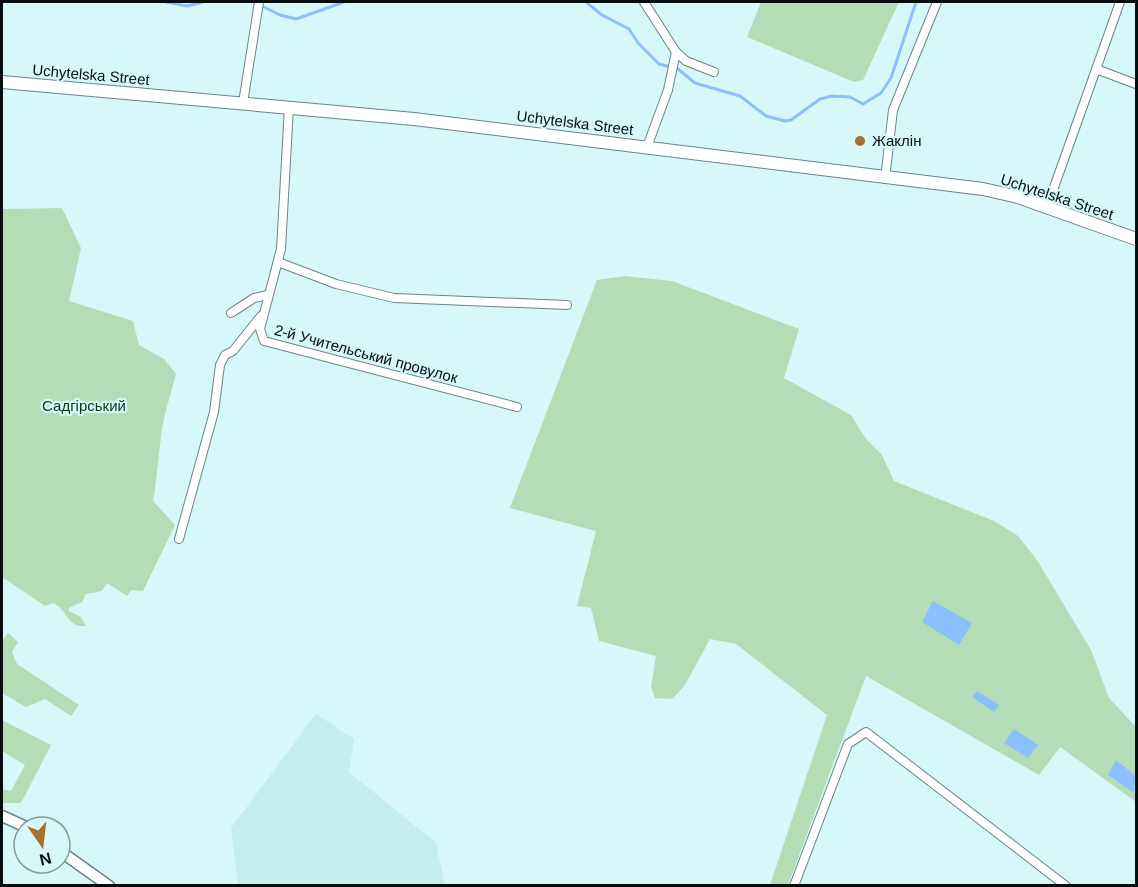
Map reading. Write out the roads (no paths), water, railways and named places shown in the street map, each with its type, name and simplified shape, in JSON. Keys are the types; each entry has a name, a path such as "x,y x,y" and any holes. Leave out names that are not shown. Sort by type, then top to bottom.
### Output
{"main road":[{"name":"Uchytelska Street","path":"2,82 414,118 983,189 1047,207 1137,239"}],"street":[{"path":"644,2 676,52 686,61 714,72"},
{"path":"885,178 893,110 937,2"},
{"path":"1047,207 1120,2"},
{"path":"243,103 258,4"},
{"path":"647,147 674,67 676,52"},
{"path":"1096,69 1137,84"},
{"name":"2-й Учительський провулок","path":"289,107 278,262 260,329 264,341 517,407"},
{"path":"278,262 327,281 394,298 567,305"},
{"path":"231,313 248,301 268,295"},
{"path":"179,539 214,412 220,365 225,355 233,351 263,313"},
{"path":"794,885 848,744 866,732 1066,885"},
{"path":"72,859 109,885"}],"water":[{"path":"933,601 972,623 959,645 922,622"},
{"path":"977,691 999,705 994,712 972,697"},
{"path":"1014,729 1038,745 1028,758 1004,743"},
{"path":"1116,760 1136,776 1134,793 1108,775"}],"waterway":[{"path":"166,2 187,6 203,2"},
{"path":"254,2 280,15 296,19 344,2"},
{"path":"586,2 602,15 629,29 638,43 659,64 678,69 695,83 740,96 766,116 785,121 791,120 820,99 832,96 850,97 863,104 881,93 891,78 916,2"}],"place":[{"name":"Жаклін","path":"860,141"}],"park label":[{"name":"Садгірський","path":"84,406"}]}
